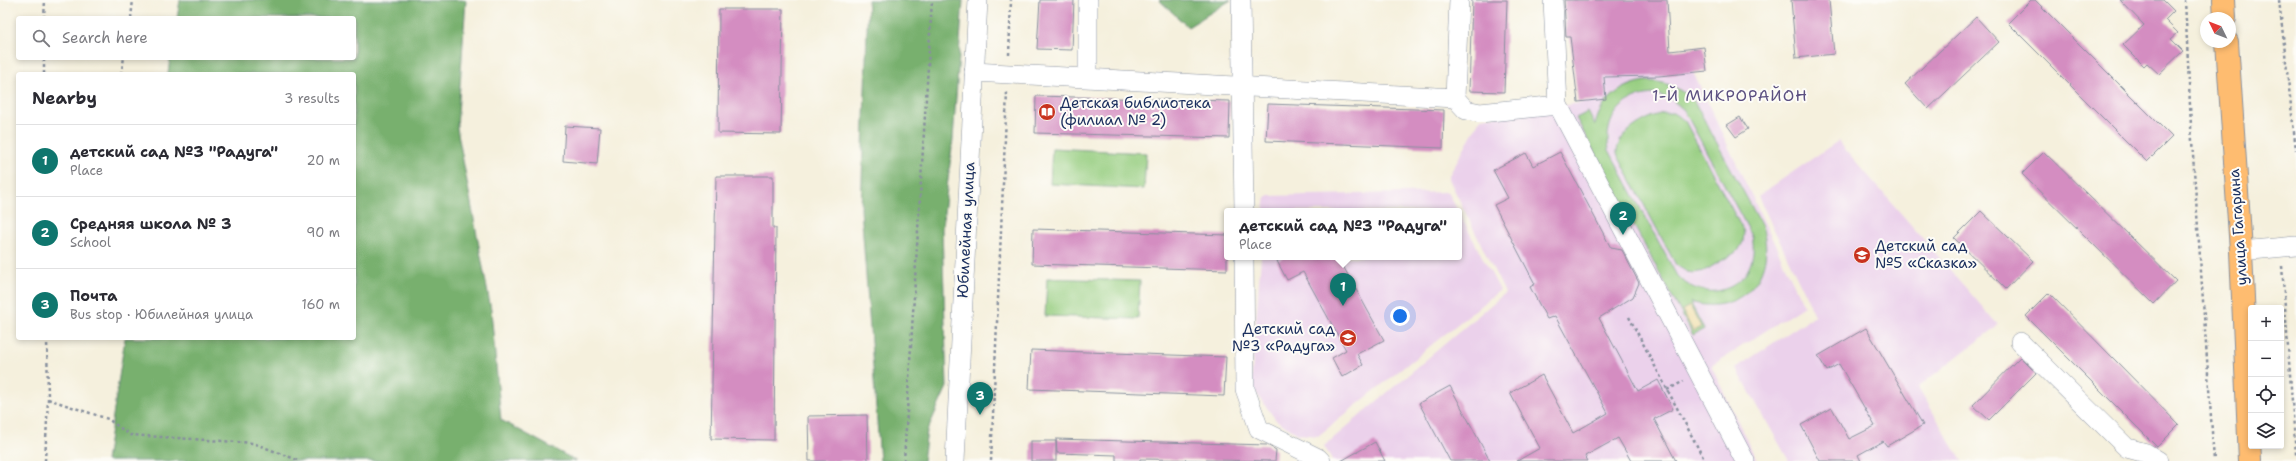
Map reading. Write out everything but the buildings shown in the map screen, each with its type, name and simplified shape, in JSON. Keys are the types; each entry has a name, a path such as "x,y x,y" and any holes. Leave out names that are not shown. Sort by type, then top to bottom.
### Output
{"main road":[{"path":"2224,0 2225,12"},
{"name":"улица Гагарина","path":"2227,48 2241,251 2250,461"}],"street":[{"name":"Юбилейная улица","path":"955,461 978,0"},
{"path":"1088,0 1088,78"},
{"path":"1241,0 1244,208"},
{"path":"1455,98 1459,0"},
{"path":"1553,0 1558,105 1745,461"},
{"path":"974,72 1008,72 1242,87 1455,98 1466,110 1480,114 1558,105"},
{"path":"2241,251 2289,247"},
{"path":"1244,260 1245,389 1259,429 1318,458 1321,461"},
{"path":"2020,342 2127,448 2146,453 2159,461"}],"path":[{"path":"44,0 44,16"},
{"path":"130,16 133,0"},
{"path":"904,461 932,0"},
{"path":"991,461 1011,0"},
{"path":"2185,0 2191,126 2214,461"},
{"path":"2279,0 2296,150"},
{"path":"44,60 44,72"},
{"path":"122,72 124,60"},
{"path":"2289,247 2296,455"},
{"path":"1629,317 1705,461"},
{"path":"45,461 48,399 47,340"},
{"path":"48,399 108,419 130,435 253,443 300,461"}],"shaded area":[{"path":"1693,72 1804,306 1711,366 1757,461 1333,461 1324,446 1505,293 1448,177 1481,118 1606,99 1604,77"},
{"name":"Детский сад №5 «Сказка»","path":"1838,141 1998,325 1918,387 1962,461 1789,461 1736,368 1815,315 1758,196"},
{"path":"1448,192 1456,208 1264,208 1266,196"},
{"name":"Детский сад №3 «Радуга»","path":"1462,219 1500,290 1318,436 1298,434 1276,420 1251,386 1261,260 1462,260"}],"green space":[{"path":"180,0 466,0 457,128 491,310 501,420 576,461 106,461 125,340 356,340 356,72 168,72 170,60 356,60 356,16 177,16"},
{"path":"868,0 963,0 953,139 942,229 947,387 927,431 923,461 880,461 861,209"},
{"path":"1159,0 1231,0 1188,27"},
{"path":"1645,81 1659,82 1683,92 1694,101 1760,222 1765,240 1765,257 1761,273 1752,286 1741,297 1726,303 1709,305 1690,302 1704,329 1693,335 1576,118 1588,112 1595,125 1602,108 1607,101 1620,90","holes":["1655,94 1671,99 1684,110 1752,236 1753,253 1749,267 1742,278 1731,286 1718,291 1704,291 1690,286 1677,276 1609,150 1608,138 1612,118 1625,104 1644,95"]},
{"path":"1663,113 1673,113 1685,121 1744,232 1743,242 1738,251 1704,271 1694,273 1687,272 1676,265 1617,154 1621,139 1626,133 1640,123"},
{"path":"1052,148 1146,153 1144,189 1050,184"},
{"path":"1047,278 1140,281 1138,319 1045,316"}],"sand":[{"path":"1690,306 1701,327 1693,331 1682,310"}],"place":[{"name":"Детская библиотека (филиал № 2)","path":"1047,112"},
{"name":"Средняя школа № 3","path":"1623,235"},
{"name":"Детский сад №5 «Сказка»","path":"1862,255"},
{"name":"детский сад №3 \"Радуга\"","path":"1343,306"},
{"name":"Детский сад №3 «Радуга»","path":"1348,338"},
{"name":"Почта","path":"980,415"}],"district":[{"name":"1-Й МИКРОРАЙОН","path":"1730,95"}]}
